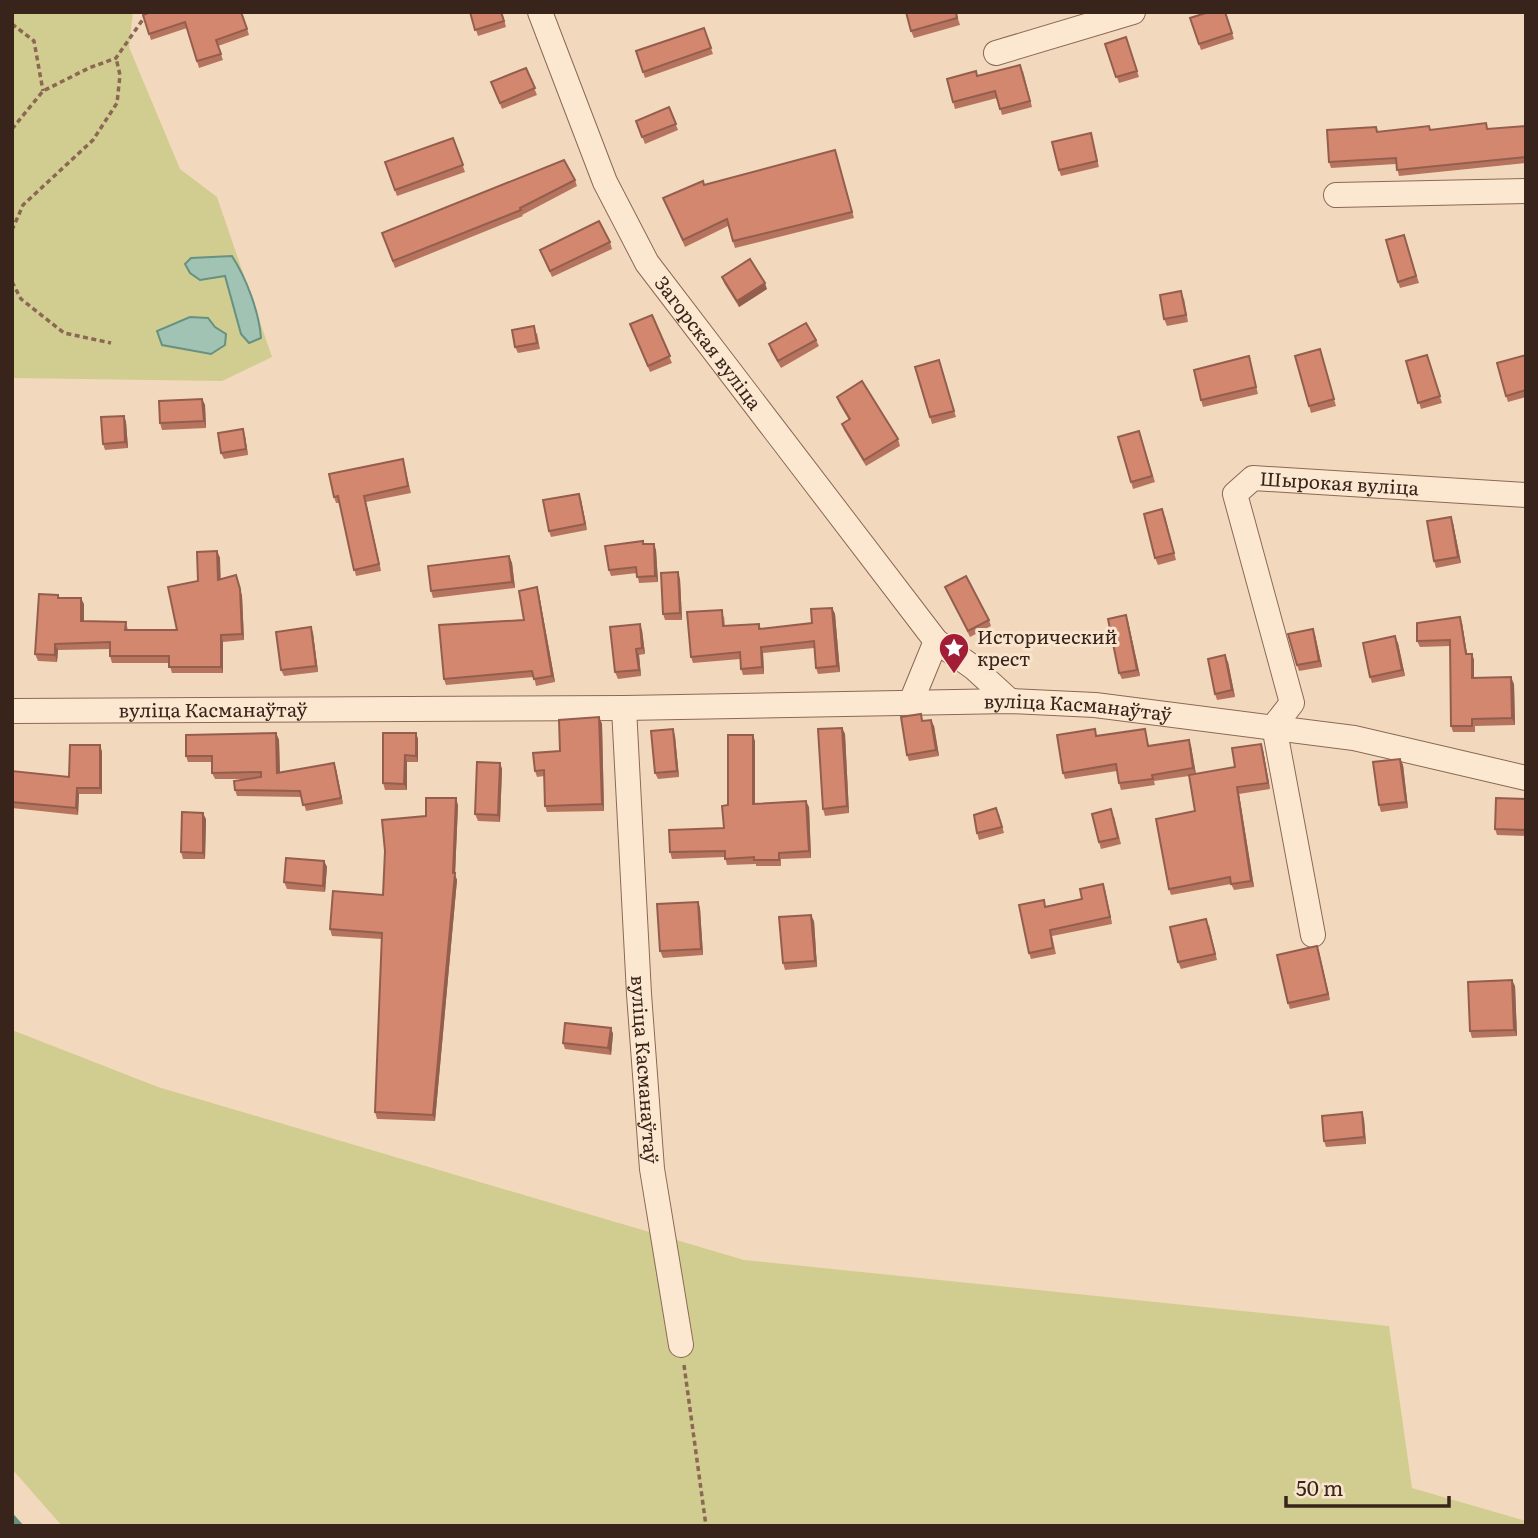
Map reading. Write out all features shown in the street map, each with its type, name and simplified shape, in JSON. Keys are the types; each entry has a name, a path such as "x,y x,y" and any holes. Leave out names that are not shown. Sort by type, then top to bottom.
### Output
{"street":[{"name":"Загорская вуліца","path":"540,12 605,182 647,263 936,641 974,667 1010,701"},
{"path":"996,52 1133,12"},
{"path":"1336,195 1526,191"},
{"name":"Шырокая вуліца","path":"1274,726 1292,703 1235,494 1253,478 1526,495"},
{"path":"911,702 936,641"},
{"name":"вуліца Касманаўтаў","path":"12,711 624,708 1010,701 1095,705 1354,737 1526,778"},
{"name":"вуліца Касманаўтаў","path":"624,708 639,993 652,1169 681,1345"},
{"path":"1274,726 1313,935"}],"path":[{"path":"12,129 43,91 116,58 148,12"},
{"path":"12,24 34,41 43,91"},
{"path":"12,230 23,205 93,140 117,103 120,75 116,58"},
{"path":"12,282 21,299 64,333 111,343"},
{"path":"681,1345 706,1526"}],"shaded area":[{"path":"12,12 133,12 129,47 180,169 217,197 272,357 222,381 12,378"},
{"path":"232,256 251,295 258,317 261,338 249,343 241,334 225,276 200,280 190,273 185,264 191,258"},
{"path":"190,317 208,318 226,334 225,345 211,354 162,345 157,331"},
{"path":"12,1030 158,1087 744,1260 1389,1326 1412,1488 1526,1521 1526,1526 62,1526 12,1469"}],"building":[{"path":"151,12 241,12 247,29 216,40 221,54 197,61 185,22 149,34 143,15"},
{"path":"470,12 501,12 504,21 475,30"},
{"path":"906,12 956,12 957,18 911,31"},
{"path":"1209,12 1225,12 1232,33 1199,44 1190,18"},
{"path":"704,28 711,48 643,72 636,51"},
{"path":"1126,37 1137,71 1116,77 1105,44"},
{"path":"1020,65 1030,101 1000,109 995,91 953,102 947,79 976,71 977,76"},
{"path":"526,68 535,88 500,103 491,82"},
{"path":"669,107 676,124 642,137 636,121"},
{"path":"1486,123 1487,129 1526,126 1526,157 1397,170 1396,158 1329,162 1327,130 1376,127 1377,132 1429,126 1430,130"},
{"path":"1091,133 1097,161 1059,170 1052,142"},
{"path":"453,138 463,165 395,190 385,162"},
{"path":"835,150 852,212 733,241 727,219 683,240 663,198 703,181 704,185"},
{"path":"564,160 575,180 520,208 521,210 393,261 382,233"},
{"path":"599,221 610,242 550,271 540,250"},
{"path":"1404,235 1416,276 1398,282 1386,240"},
{"path":"750,259 765,283 737,301 722,277"},
{"path":"1181,291 1186,315 1164,319 1160,295"},
{"path":"652,315 670,356 648,366 630,324"},
{"path":"806,323 816,340 778,361 769,344"},
{"path":"534,326 537,343 515,347 512,330"},
{"path":"1320,349 1334,399 1309,406 1295,356"},
{"path":"1427,355 1440,396 1418,403 1406,361"},
{"path":"1526,355 1526,390 1506,396 1497,363"},
{"path":"1249,356 1256,387 1201,400 1194,370"},
{"path":"939,360 954,411 930,417 915,367"},
{"path":"862,381 898,439 864,460 842,424 850,419 837,397"},
{"path":"202,399 204,421 160,423 159,401"},
{"path":"124,416 125,442 103,444 101,417"},
{"path":"243,429 246,449 221,453 218,433"},
{"path":"1139,431 1152,476 1131,482 1118,437"},
{"path":"403,459 408,486 364,496 379,564 354,570 338,496 334,497 329,474"},
{"path":"579,494 585,524 549,531 543,500"},
{"path":"1162,509 1174,553 1155,558 1144,514"},
{"path":"1451,517 1458,557 1434,561 1427,521"},
{"path":"643,541 643,544 654,544 655,576 637,577 636,567 609,570 605,546"},
{"path":"217,551 218,580 236,575 240,589 242,634 221,635 221,667 169,667 169,656 110,656 110,642 55,644 55,655 35,654 39,594 58,595 58,598 81,598 81,621 126,622 125,630 177,630 168,587 198,581 197,552"},
{"path":"509,556 512,582 431,591 428,566"},
{"path":"678,572 680,613 663,614 661,573"},
{"path":"966,576 989,620 968,631 945,587"},
{"path":"537,587 552,676 534,679 532,671 444,679 439,625 524,620 519,591"},
{"path":"832,608 837,666 816,668 814,641 761,647 762,667 741,669 740,652 691,657 687,612 722,610 723,626 759,624 759,629 812,623 811,609"},
{"path":"1126,615 1137,670 1119,673 1108,619"},
{"path":"1460,617 1466,654 1472,654 1472,678 1511,677 1512,718 1472,719 1472,726 1451,726 1450,640 1417,641 1417,623"},
{"path":"640,624 642,648 636,649 639,670 615,672 610,627"},
{"path":"311,627 316,666 281,670 276,632"},
{"path":"1313,629 1319,661 1297,665 1288,634"},
{"path":"1395,636 1402,670 1370,677 1363,643"},
{"path":"1225,655 1232,690 1215,694 1208,659"},
{"path":"921,714 922,721 931,720 936,750 907,755 901,717"},
{"path":"599,717 602,804 545,806 544,770 535,771 533,753 560,751 559,720"},
{"path":"842,728 847,806 823,809 818,729"},
{"path":"673,729 677,771 655,773 651,731"},
{"path":"1095,729 1096,736 1145,729 1148,746 1189,740 1193,768 1152,775 1153,779 1119,783 1116,764 1063,773 1057,735"},
{"path":"276,733 277,773 334,763 341,798 303,805 300,791 235,790 234,781 261,777 261,772 212,773 212,756 186,756 186,735"},
{"path":"383,733 416,733 416,756 405,755 404,784 383,783"},
{"path":"728,735 753,735 753,804 806,801 809,851 779,853 779,860 754,860 754,857 725,859 725,851 670,852 669,830 724,828 722,806 728,805"},
{"path":"1261,744 1268,783 1237,787 1251,881 1231,884 1230,877 1169,889 1156,819 1195,811 1189,775 1235,767 1232,748"},
{"path":"70,745 100,745 100,788 77,788 76,808 12,802 12,771 69,777"},
{"path":"1400,759 1406,802 1379,805 1373,762"},
{"path":"477,762 500,763 498,815 475,814"},
{"path":"426,798 456,798 455,873 433,1115 375,1112 382,933 330,929 333,891 383,895 385,851 382,820 426,816"},
{"path":"1496,798 1526,799 1526,830 1495,829"},
{"path":"996,808 1002,827 977,833 974,815"},
{"path":"1111,809 1118,838 1099,842 1092,814"},
{"path":"182,812 203,813 203,853 181,852"},
{"path":"286,858 324,861 323,886 284,882"},
{"path":"1103,884 1110,917 1050,930 1053,948 1029,953 1019,905 1044,900 1045,907 1082,899 1080,889"},
{"path":"698,902 701,949 660,951 657,904"},
{"path":"811,915 815,961 783,963 779,917"},
{"path":"1206,919 1215,954 1178,962 1170,927"},
{"path":"1317,946 1328,994 1288,1003 1277,955"},
{"path":"1512,980 1514,1030 1470,1031 1468,982"},
{"path":"565,1023 611,1028 608,1048 563,1043"},
{"path":"1362,1112 1364,1137 1324,1141 1322,1116"}],"waterway":[{"path":"12,1517 20,1526"}],"place":[{"name":"Исторический крест","path":"954,675"}]}
